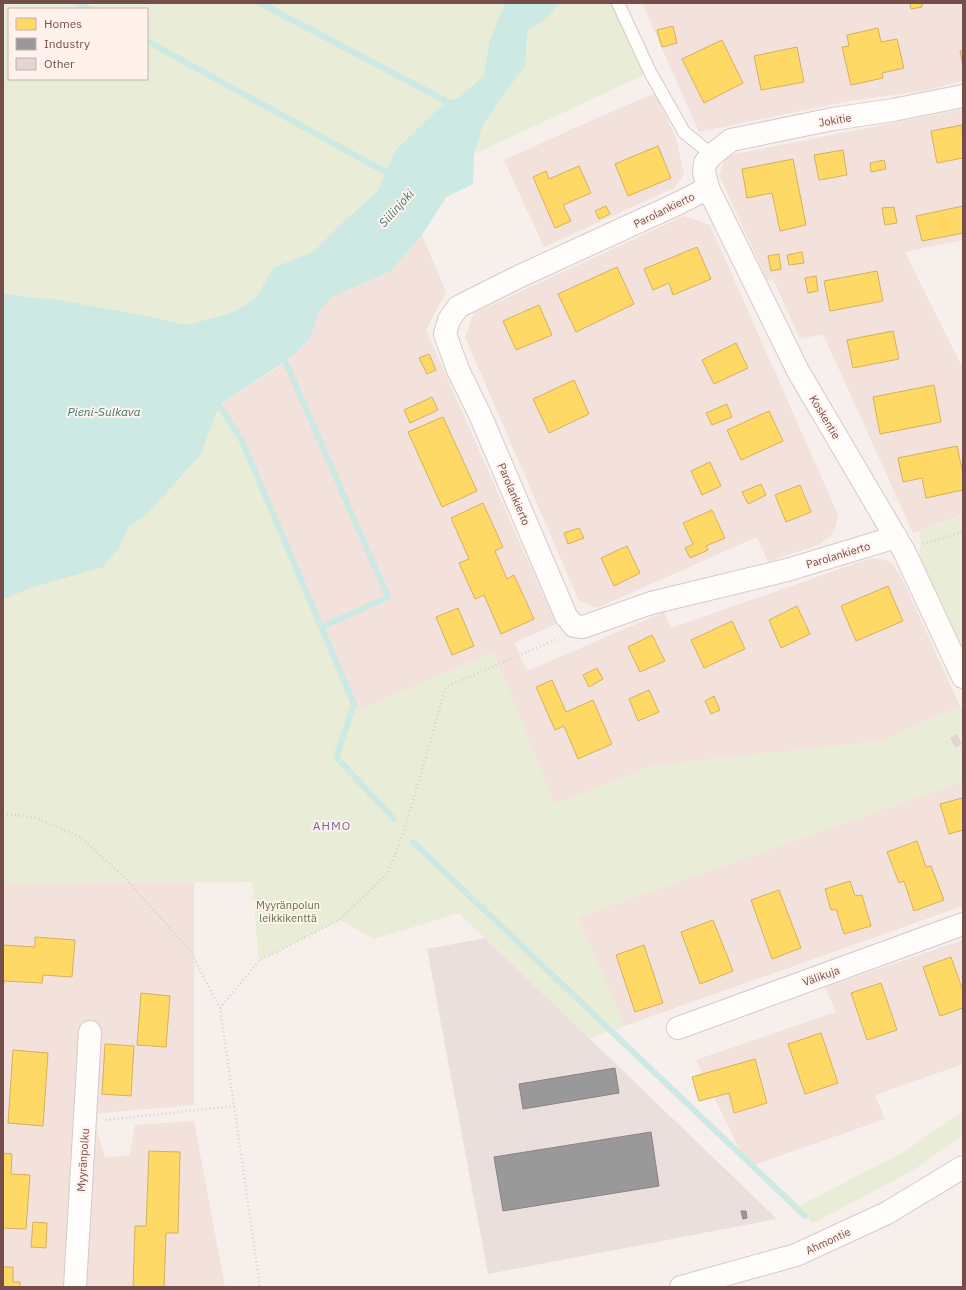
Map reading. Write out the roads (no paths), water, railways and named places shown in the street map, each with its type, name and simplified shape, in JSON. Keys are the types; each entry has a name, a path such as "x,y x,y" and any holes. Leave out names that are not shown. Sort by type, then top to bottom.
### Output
{"street":[{"name":"Jokitie","path":"712,155 731,140 833,119 893,110 963,96"},
{"name":"Koskentie","path":"712,155 706,162 704,172 708,188 798,371 900,545 963,677"},
{"name":"Parolankierto","path":"708,188 677,204 518,277 458,307 449,320 445,334 458,370 481,417 566,616 574,626 584,627 651,603 787,570 900,545"},
{"name":"Välikuja","path":"678,1028 963,924"},
{"name":"Myyränpolku","path":"75,1287 86,1123 90,1032"},
{"name":"Ahmontie","path":"681,1287 796,1255 887,1213 963,1167"}],"lane":[{"path":"618,3 650,72 684,132 712,155"}],"water":[{"name":"Pieni-Sulkava","path":"505,3 559,3 547,18 528,30 525,66 497,103 483,125 474,154 473,184 446,197 422,235 391,271 334,296 319,312 310,338 292,357 219,405 201,454 147,514 128,527 120,546 103,567 33,587 3,599 3,294 58,300 187,325 234,312 256,298 273,268 313,252 343,222 377,192 395,151 446,101 458,98 484,76 489,42"}],"waterway":[{"path":"77,3 86,8"},
{"path":"260,3 446,101 452,107"},
{"path":"148,42 391,175"},
{"path":"283,356 388,597 322,627"},
{"path":"219,405 242,441 354,704 336,757 394,819"},
{"path":"413,842 805,1216"}],"district":[{"name":"AHMO","path":"332,825"}],"water label":[{"name":"Siilinjoki","path":"396,208"}],"park label":[{"name":"Myyränpolun leikkikenttä","path":"288,911"}]}
